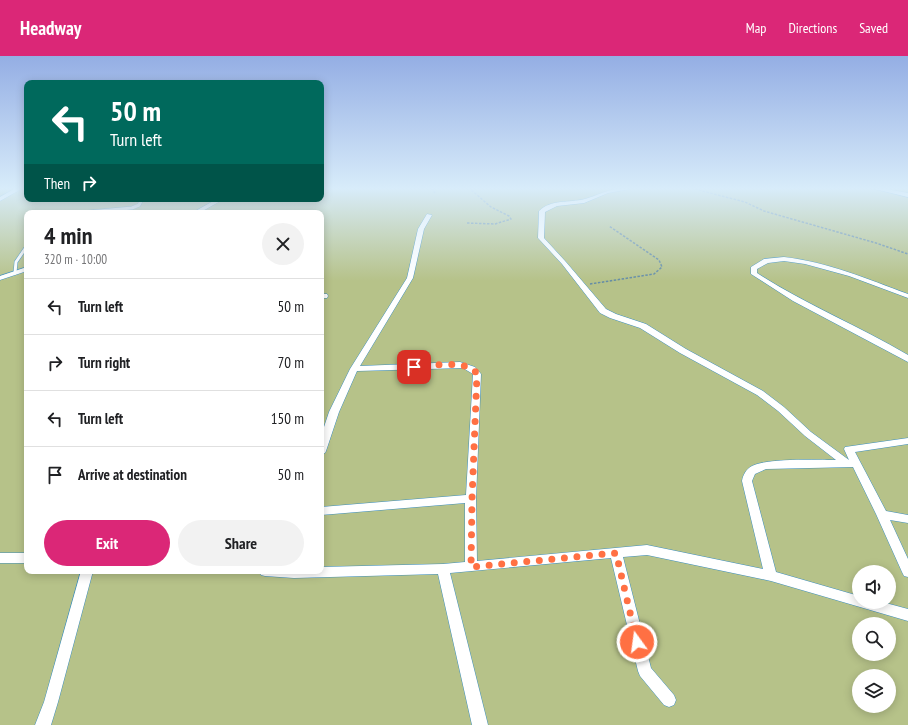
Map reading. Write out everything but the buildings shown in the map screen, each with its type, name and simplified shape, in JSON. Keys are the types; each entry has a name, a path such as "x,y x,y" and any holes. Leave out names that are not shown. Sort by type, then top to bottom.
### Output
{"street":[{"path":"324,442 334,412 354,369 410,278 415,262 420,229 426,219"},
{"path":"542,219 541,238 603,310 607,313 643,326 683,351 760,393 781,409 808,434 852,464"},
{"path":"908,296 846,273 799,260 786,258 773,259 753,268 754,274 796,299 885,345 908,359"},
{"path":"0,278 24,270"},
{"path":"354,369 460,365 470,367 476,372 471,567"},
{"path":"908,441 849,449 852,464 882,514 908,572"},
{"path":"772,576 747,481 749,473 756,468 766,466 852,464"},
{"path":"324,511 472,499"},
{"path":"882,514 908,519"},
{"path":"324,572 443,570 647,550 772,576 852,599"},
{"path":"616,553 645,671 669,700"},
{"path":"0,558 24,558"},
{"path":"443,570 480,725"},
{"path":"43,725 51,702 86,574"},
{"path":"887,609 908,615"}],"lane":[{"path":"15,273 14,266 24,250"}],"path":[{"path":"467,223 486,225 510,219"},
{"path":"793,219 876,243 908,254"},
{"path":"581,285 654,274 662,267 659,260 608,226"}],"green space":[{"path":"0,219 24,219 24,574 324,574 324,219 908,219 908,725 0,725"}],"route":[{"path":"414,367 460,365 474,369 477,374 471,567 616,553 637,642"}]}
